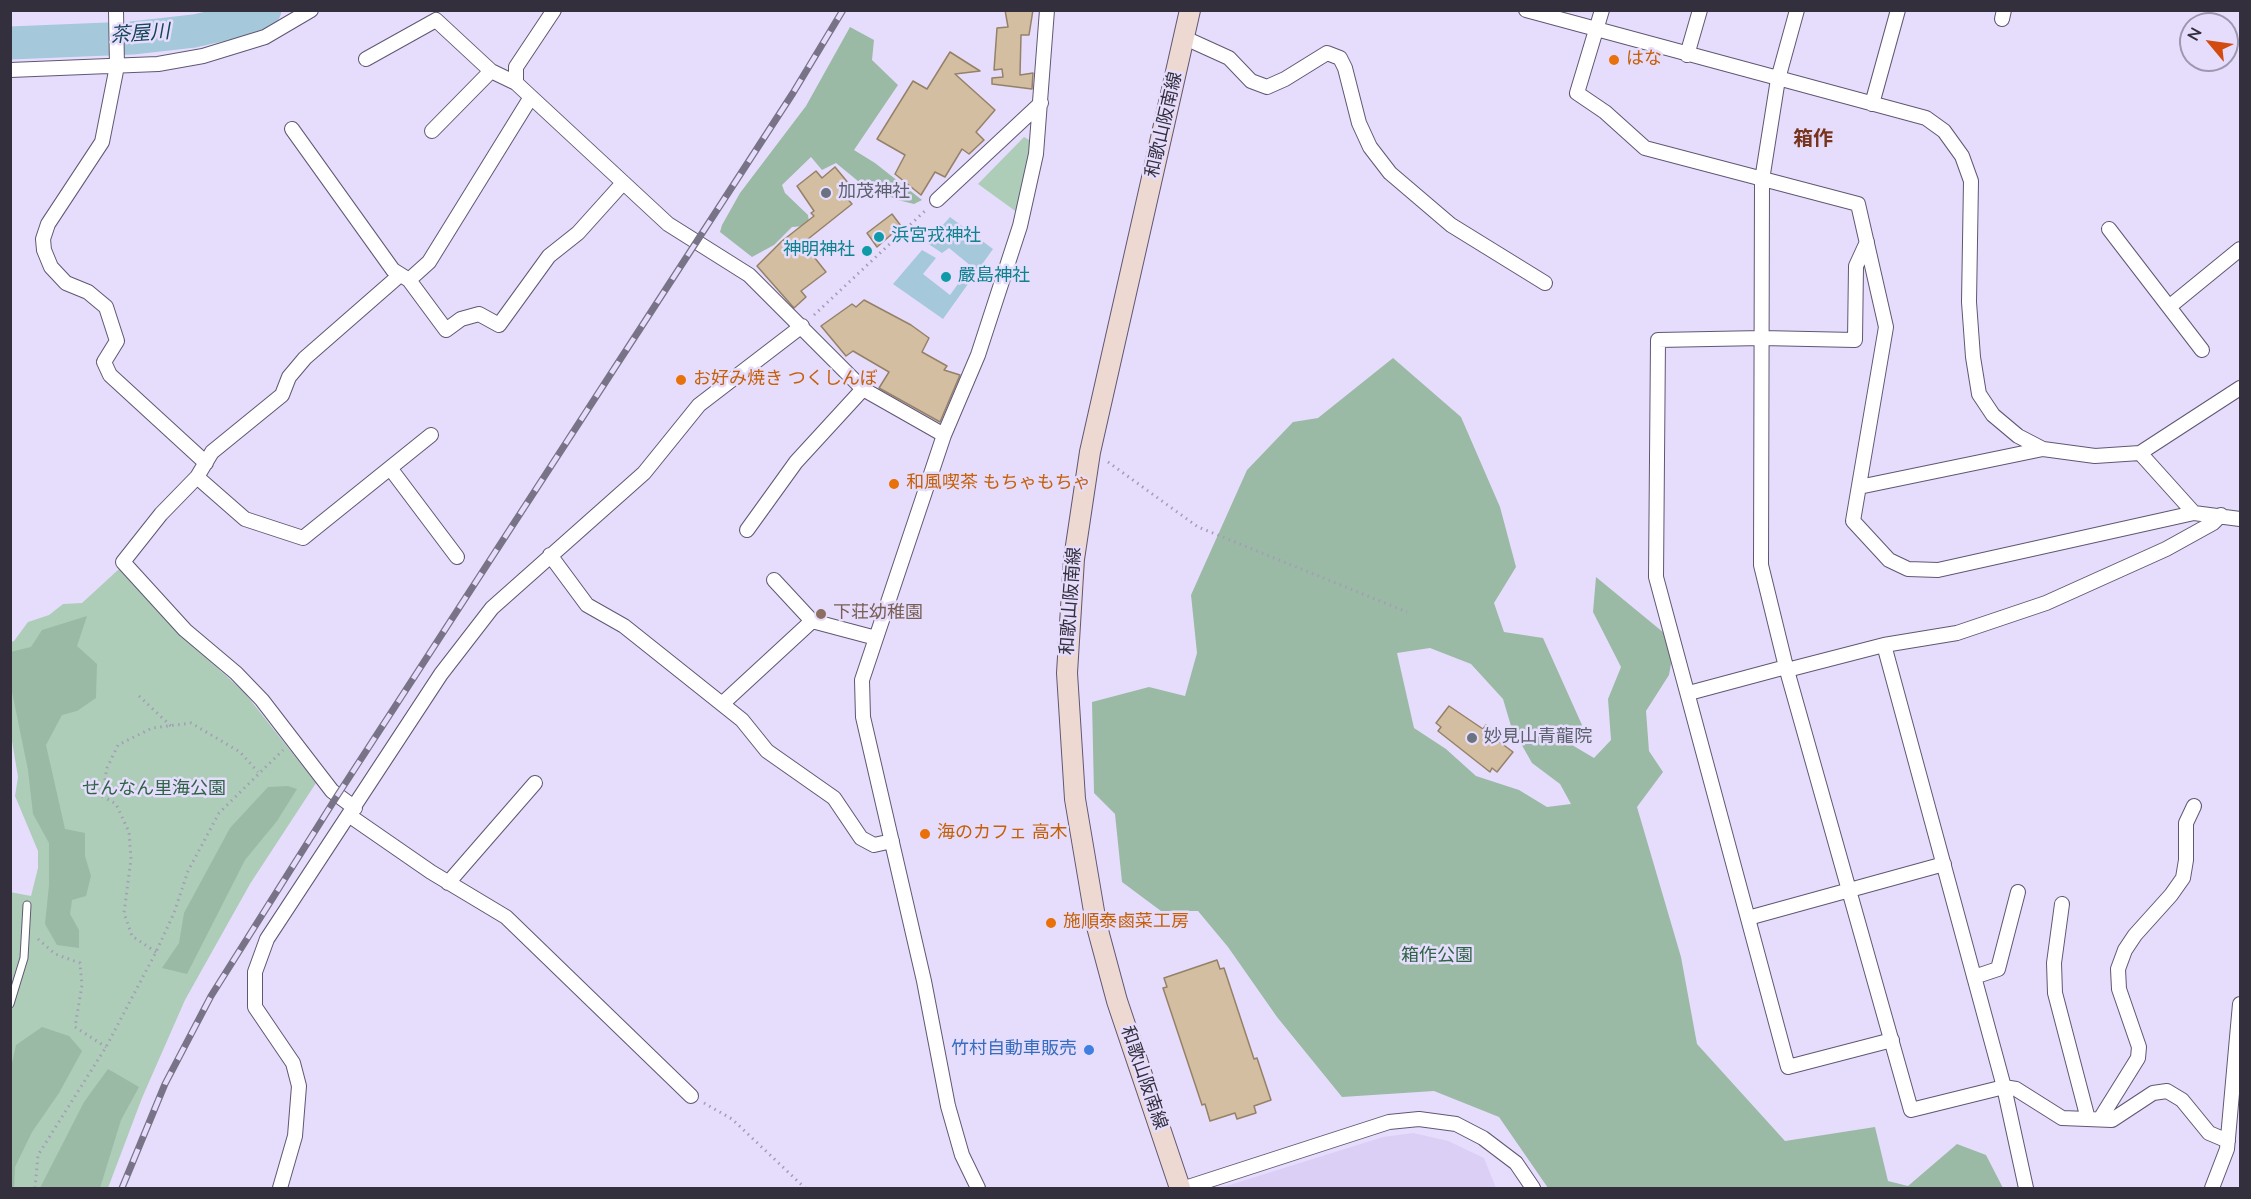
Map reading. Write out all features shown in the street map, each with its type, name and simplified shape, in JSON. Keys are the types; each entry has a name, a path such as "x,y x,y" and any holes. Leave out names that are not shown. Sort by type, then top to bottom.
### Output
{"main road":[{"name":"和歌山阪南線","path":"1183,1188 1117,1001 1096,923 1075,799 1067,673 1074,559 1090,452 1190,10"}],"street":[{"path":"10,70 117,60 158,64 203,57 265,37 311,10"},
{"path":"516,83 516,67 554,10"},
{"path":"978,1188 962,1155 948,1107 924,981 863,717 862,680 944,435 978,356 1020,226 1036,154 1047,10"},
{"path":"1526,10 1926,118 1944,131 1962,156 1971,181 1969,302 1973,357 1979,394 1993,415 2018,436 2043,449"},
{"path":"1602,10 1577,93 1605,112 1645,148 1858,204 1886,327 1853,521 1888,560 1908,569 1938,570 2194,513 2241,519"},
{"path":"1687,55 1700,10"},
{"path":"1797,10 1778,79 1766,138 1762,180 1761,565 1787,669 1911,1110 2004,1087 2016,1089 2062,1118 2112,1120 2153,1092 2167,1091 2181,1100 2209,1132 2228,1141"},
{"path":"1872,104 1898,10"},
{"path":"115,13 117,60 102,142 48,224 43,239 44,250 51,267 66,283 88,292 106,307 117,342 104,362 110,375 206,463"},
{"path":"366,59 436,20 491,71 516,83 668,224 749,274 863,389 944,435"},
{"path":"1185,38 1229,58 1251,81 1267,87 1285,79 1327,53 1340,58 1345,68 1359,123 1370,147 1390,173 1450,225 1545,283"},
{"path":"432,131 491,71"},
{"path":"531,97 429,262 405,277 305,358 289,377 282,395 212,452 197,477 161,514 123,562 185,630 249,686 332,792 352,812 448,882 506,917 691,1096"},
{"path":"937,200 1041,103"},
{"path":"292,129 393,270 405,277 446,330 461,319 479,314 499,325 549,256 578,233 623,183"},
{"path":"2109,229 2202,350"},
{"path":"1867,242 1856,266 1855,340 1762,338 1658,340 1656,577 1788,1067 1892,1040"},
{"path":"2169,307 2241,249"},
{"path":"280,1188 295,1136 299,1086 293,1063 255,1007 255,972 267,939 441,674 492,608 644,473 699,405 802,327"},
{"path":"1859,487 2043,449 2095,456 2140,453 2241,388"},
{"path":"747,530 796,462 863,389"},
{"path":"197,477 245,519 303,538 431,435"},
{"path":"2140,453 2194,513"},
{"path":"390,468 457,557"},
{"path":"1689,693 1884,645 1957,633 2046,603 2166,549 2213,523 2221,515"},
{"path":"550,555 587,605 624,626 742,720 767,751 834,798 861,838 874,845 892,841"},
{"path":"774,580 812,621 876,638"},
{"path":"722,704 812,621"},
{"path":"1884,645 2004,1087 2026,1188"},
{"path":"448,882 536,783"},
{"path":"2094,1119 2138,1058 2139,1047 2119,989 2118,969 2135,935 2183,878 2186,860 2186,823 2194,806"},
{"path":"1748,918 1944,864"},
{"path":"1974,977 1998,969 2018,892"},
{"path":"2062,904 2054,963 2055,993 2094,1119"},
{"path":"2212,1188 2228,1141 2241,1004"},
{"path":"1183,1188 1389,1122 1419,1119 1456,1124 1483,1138 1516,1163 1533,1188"}],"lane":[{"path":"10,1004 24,958 27,905"}],"path":[{"path":"802,327 937,200"},
{"path":"1113,466 1198,527 1407,612"},
{"path":"139,696 172,727"},
{"path":"156,952 132,936 124,913 131,859 129,832 116,804 102,796 107,768 118,745 152,728 191,723 213,733 240,752 258,772"},
{"path":"35,1188 38,1155 106,1047 156,952 174,912 188,871 219,813 293,740"},
{"path":"26,932 55,954 80,963 82,985 75,1027 106,1047"},
{"path":"691,1096 732,1119 805,1188"}],"shaded area":[{"path":"1413,1133 1448,1141 1484,1158 1496,1188 1220,1188 1383,1137"}],"green space":[{"path":"850,27 874,40 872,60 898,85 854,150 875,163 922,200 914,204 898,200 864,186 836,163 822,170 811,157 782,185 785,193 808,215 809,222 804,226 792,227 774,245 752,257 720,232 722,225 740,193 806,106"},
{"path":"1024,137 1031,141 1018,213 978,184"},
{"name":"箱作公園","path":"1393,358 1461,417 1500,507 1516,567 1494,603 1504,632 1543,638 1582,725 1567,742 1594,758 1611,740 1608,699 1621,667 1593,612 1596,577 1675,642 1669,675 1646,711 1649,751 1663,772 1637,807 1681,957 1697,1044 1785,1141 1875,1127 1888,1181 1908,1186 1957,1144 1986,1155 2003,1188 1548,1188 1499,1117 1434,1091 1342,1097 1277,1017 1228,947 1198,911 1161,911 1122,882 1115,814 1094,793 1092,702 1149,687 1185,696 1197,653 1191,595 1247,470 1293,422 1318,418","holes":["1430,648 1471,664 1503,699 1511,726 1532,763 1560,784 1571,804 1547,807 1519,790 1476,776 1446,749 1414,728 1397,653"]},
{"name":"せんなん里海公園","path":"119,569 180,634 244,692 316,783 250,884 185,1000 142,1098 108,1188 11,1188 10,892 31,896 38,868 38,851 15,796 18,777 11,735 11,642 28,622 49,615 63,604 82,603"},
{"path":"87,616 77,646 97,664 96,698 77,711 62,715 46,745 65,829 85,833 85,856 91,876 86,896 72,900 70,914 79,930 79,948 57,945 45,924 49,885 49,843 33,814 28,770 11,687 10,652 31,647 42,630"},
{"path":"288,786 297,789 277,821 245,860 187,974 162,968 179,943 184,913 230,828 268,787"},
{"path":"42,1027 69,1036 82,1051 59,1093 32,1132 15,1167 14,1188 11,1188 11,1068 16,1045"},
{"path":"108,1069 139,1087 121,1120 100,1188 40,1188 84,1102"}],"water":[{"path":"950,217 993,249 943,319 893,284 922,250 936,258 923,274 950,295 971,266 949,248 942,253 927,243"}],"building":[{"path":"1005,10 1033,10 1029,35 1021,35 1020,75 1033,73 1032,89 992,84 992,78 1003,77 1002,69 994,70 997,28 1008,27"},
{"path":"950,52 980,71 955,74 995,110 976,132 984,140 969,154 962,149 945,177 935,172 921,195 895,174 905,155 877,139 913,81 927,89"},
{"path":"835,167 854,190 846,197 852,204 803,243 826,272 801,291 806,297 794,308 757,266 782,241 814,216 811,213 814,211 797,186 816,171 822,178"},
{"path":"892,214 901,226 877,247 867,233"},
{"path":"864,300 911,325 929,338 922,352 947,366 944,370 960,375 940,422 879,388 889,372 853,351 846,356 821,326 852,304 856,307"},
{"name":"妙見山青龍院","path":"1449,706 1483,729 1486,725 1500,736 1497,740 1513,752 1497,772 1492,768 1490,772 1438,731 1441,727 1436,723"},
{"path":"1217,960 1220,969 1224,968 1254,1059 1257,1058 1271,1100 1254,1106 1256,1113 1237,1119 1235,1113 1210,1121 1205,1104 1202,1105 1163,988 1167,987 1164,978"}],"waterway":[{"name":"茶屋川","path":"10,43 132,38 194,31 248,19 265,10"}],"railway":[{"path":"122,1188 165,1084 211,996 337,796 793,93 843,10"}],"place":[{"name":"はな","path":"1614,60"},
{"name":"加茂神社","path":"826,193"},
{"name":"浜宮戎神社","path":"879,237"},
{"name":"神明神社","path":"867,251"},
{"name":"嚴島神社","path":"946,277"},
{"name":"お好み焼き つくしんぼ","path":"681,380"},
{"name":"和風喫茶 もちゃもちゃ","path":"894,484"},
{"name":"下荘幼稚園","path":"821,614"},
{"name":"妙見山青龍院","path":"1472,738"},
{"name":"海のカフェ 高木","path":"925,834"},
{"name":"施順泰鹵菜工房","path":"1051,923"},
{"name":"竹村自動車販売","path":"1089,1050"}],"district":[{"name":"箱作","path":"1813,140"}]}
